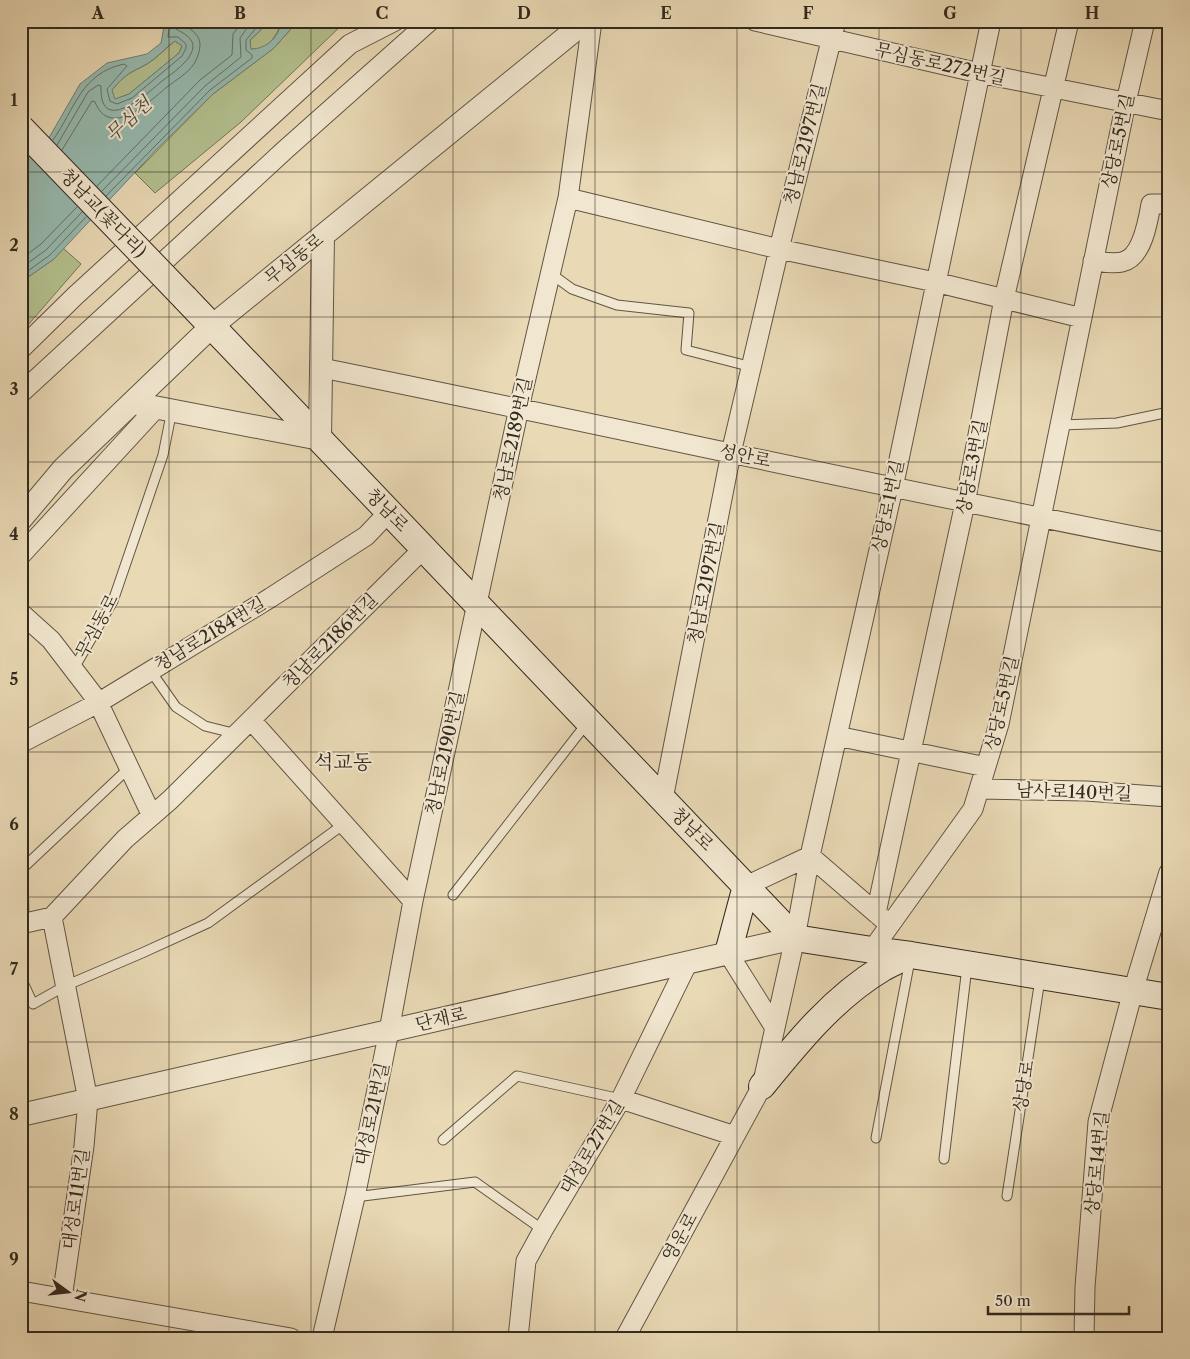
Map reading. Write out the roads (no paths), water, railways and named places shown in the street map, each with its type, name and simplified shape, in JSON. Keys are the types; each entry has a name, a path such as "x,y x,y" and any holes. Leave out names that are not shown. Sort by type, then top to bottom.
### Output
{"main road":[{"name":"청남교(꽃다리)","path":"21,128 185,298"},
{"name":"청남로","path":"185,298 795,938"},
{"path":"728,953 746,886"},
{"path":"795,938 1169,997"},
{"path":"762,1086 786,1056 825,1014 882,969 911,955"}],"street":[{"path":"21,349 75,296 350,44 395,21"},
{"path":"21,393 286,149 430,21"},
{"name":"무심동로","path":"21,519 63,469 212,326 586,21"},
{"name":"청남로2189번길","path":"477,604 519,408 568,198 592,21"},
{"name":"무심동로272번길","path":"755,21 833,30 979,73 1169,111"},
{"name":"상당로1번길","path":"795,938 810,856 893,488 991,21"},
{"name":"상당로3번길","path":"876,913 966,503 1004,299 1069,21"},
{"name":"상당로5번길","path":"872,950 973,809 980,789 999,724 1126,102 1145,21"},
{"name":"청남로2197번길","path":"663,799 731,454 833,30"},
{"path":"568,198 779,249 935,282 1082,318"},
{"path":"1094,261 1121,262 1133,256 1147,229 1151,204 1162,204"},
{"path":"133,403 320,439 323,236"},
{"name":"성안로","path":"322,368 893,488 1169,543"},
{"path":"21,555 165,408"},
{"name":"청남로2184번길","path":"21,743 98,703 366,536 389,512"},
{"name":"청남로2186번길","path":"52,917 125,838 170,800 424,548"},
{"name":"청남로2190번길","path":"389,1031 413,901 477,604"},
{"name":"무심동로","path":"21,613 50,640 98,703"},
{"path":"98,703 152,816"},
{"path":"251,720 413,901"},
{"path":"837,736 986,767"},
{"name":"남사로140번길","path":"980,789 1086,791 1169,797"},
{"path":"746,886 810,856 890,925"},
{"name":"상당로14번길","path":"1084,1338 1085,1287 1098,1122 1169,872"},
{"path":"23,923 52,917 88,1100"},
{"name":"단재로","path":"21,1115 795,938"},
{"name":"영운로","path":"625,1338 762,1086 795,938"},
{"path":"728,953 775,1028"},
{"name":"대성로27번길","path":"518,1338 526,1261 621,1099 688,962"},
{"name":"대성로21번길","path":"322,1338 355,1197 389,1031"},
{"path":"621,1099 735,1136"},
{"name":"대성로11번길","path":"62,1298 84,1146 88,1100"},
{"path":"21,1291 291,1338"}],"lane":[{"path":"550,273 572,289 617,305 689,313 686,350 752,367"},
{"name":"무심동로","path":"73,670 113,601 163,455 165,408"},
{"path":"1060,425 1117,423 1169,412"},
{"path":"150,670 176,707 205,726 237,734"},
{"path":"453,895 589,721"},
{"path":"23,923 22,866 129,768"},
{"path":"21,978 33,1004 65,986 208,923 344,824"},
{"path":"876,1138 911,955"},
{"path":"944,1159 967,964"},
{"name":"상당로","path":"1007,1196 1041,976"},
{"path":"444,1140 517,1076 621,1099"},
{"path":"355,1197 476,1182 543,1230"}],"water":[{"name":"무심천","path":"165,21 265,21 260,31 250,40 251,49 262,47 271,41 278,32 281,21 298,21 274,48 213,94 155,151 54,259 21,282 21,158 50,136 80,84 107,63 147,54 161,43","holes":["175,41 182,46 179,53 129,94 115,99 112,90 124,77 151,62"]}],"district":[{"name":"석교동","path":"343,762"}]}
